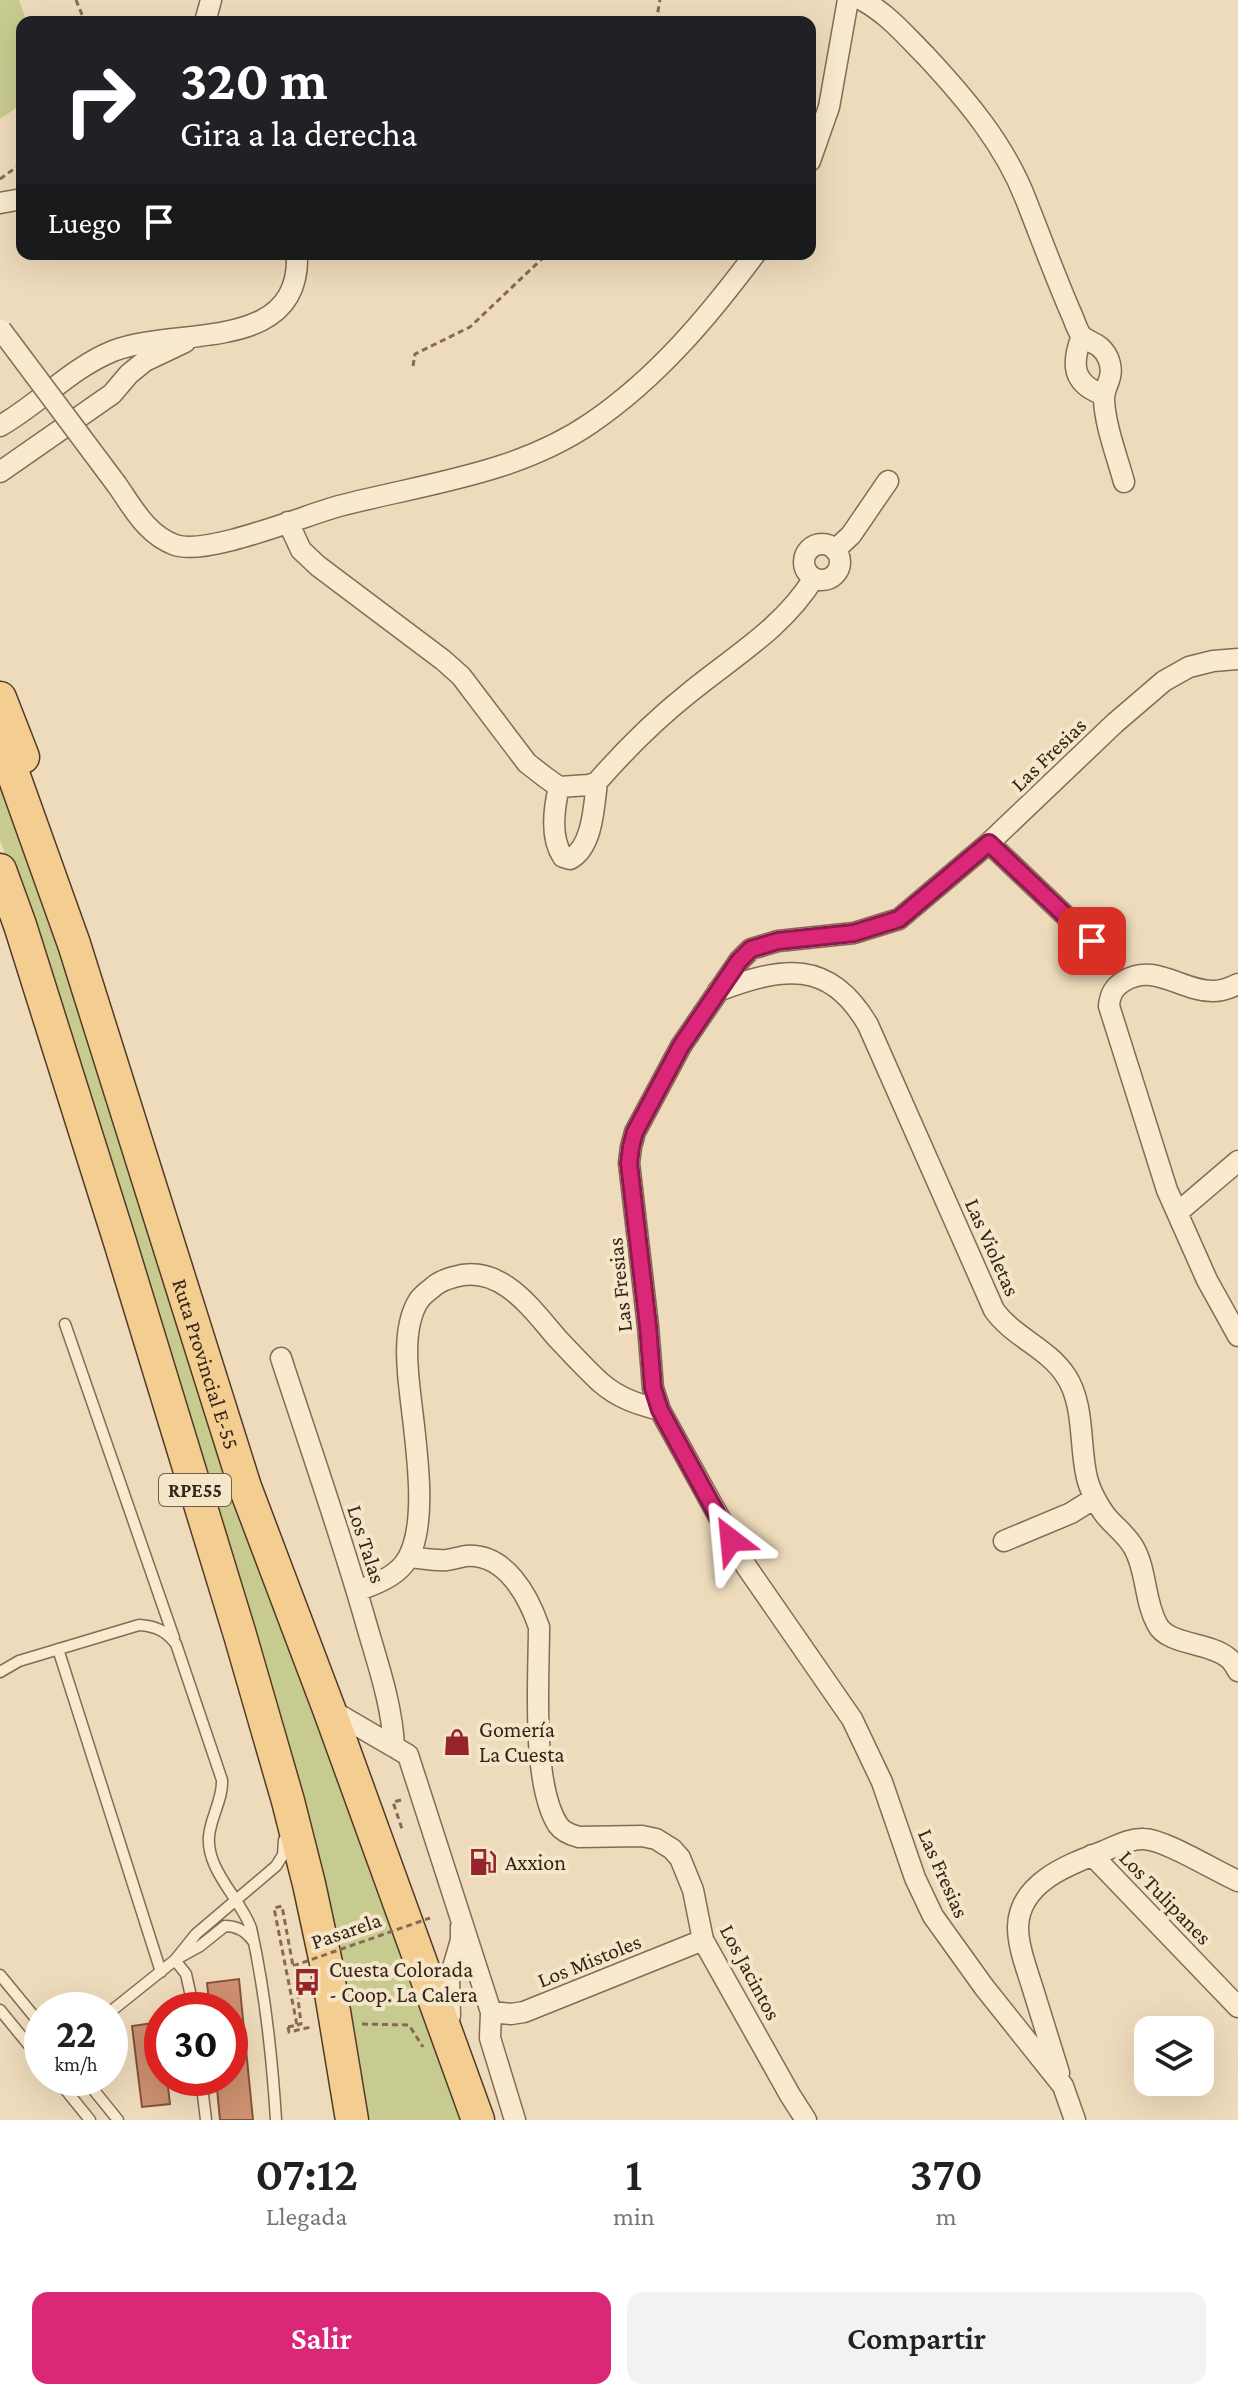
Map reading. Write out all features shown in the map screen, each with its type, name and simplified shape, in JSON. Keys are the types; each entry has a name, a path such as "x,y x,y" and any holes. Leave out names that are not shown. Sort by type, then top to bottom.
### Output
{"main road":[{"name":"RPE55","path":"0,698 42,806 54,884"},
{"name":"Ruta Provincial E-55","path":"0,737 54,884 245,1487 329,1709 442,2057 478,2120"},
{"name":"Ruta Provincial E-55","path":"0,870 120,1242 240,1635 309,1884 352,2120"}],"street":[{"path":"816,144 829,107 848,0"},
{"path":"862,0 903,32 962,94 1021,187 1049,264 1082,336 1101,347 1108,359 1111,374 1104,395 1124,482"},
{"path":"0,426 95,360 130,346 229,332 258,324 273,315 285,302 293,288 298,260"},
{"path":"0,330 148,528 177,546 194,547 216,544 339,507 481,472 558,443 591,424 655,371 693,333 750,260"},
{"path":"0,472 112,394 145,361 200,335"},
{"path":"1082,336 1074,363 1076,369 1089,387 1104,395"},
{"path":"95,360 106,362 113,368 117,380 112,394"},
{"path":"288,522 301,550 318,566 461,676 527,763 559,787 589,785 597,782 650,726 783,619 814,578 806,569 807,552 822,544 835,550 851,535 888,481"},
{"name":"Las Fresias","path":"1075,2120 1063,2086 984,1987 933,1916 915,1878 882,1782 852,1719 746,1566 660,1410 653,1388 629,1163 631,1147 647,1107 674,1058 739,961 751,949 765,943 854,933 899,919 989,843 1115,723 1164,681 1189,667 1238,659"},
{"path":"559,787 556,842 563,857 570,859 577,856 587,835 597,782"},
{"path":"989,843 1092,941"},
{"name":"Las Violetas","path":"718,991 747,980 795,973 826,980 842,990 856,1005 868,1025 994,1310 1003,1323 1054,1362 1066,1377 1075,1399 1087,1478 1105,1514 1133,1546 1157,1627 1167,1636 1215,1650 1230,1658 1238,1671"},
{"path":"1238,984 1213,991 1146,973 1120,983 1110,994 1109,1006 1167,1190 1207,1280 1238,1336"},
{"path":"1177,1213 1238,1161"},
{"path":"357,1591 379,1582 401,1567 409,1557 417,1534 419,1502 408,1335 419,1300 437,1283 475,1274 505,1285 525,1301 602,1384 623,1399 660,1410"},
{"name":"Los Talas","path":"281,1358 357,1591 388,1701 394,1747"},
{"path":"1004,1541 1071,1513 1095,1498"},
{"name":"Los Jacintos","path":"409,1557 431,1560 468,1556 486,1558 518,1585 531,1604 539,1627 541,1770 558,1825 569,1835 642,1836 656,1839 672,1849 688,1872 703,1940 806,2120"},
{"path":"329,1709 408,1755 491,2012 490,2038 515,2120"},
{"path":"1063,2086 1019,1942 1018,1924 1023,1906 1045,1878 1066,1865 1132,1840 1144,1839 1159,1842 1238,1881"},
{"name":"Los Tulipanes","path":"1092,1855 1238,2007"},
{"path":"442,2057 449,1981 461,1940 461,1914"},
{"name":"Los Mistoles","path":"491,2012 524,2012 703,1940"}],"lane":[{"path":"65,1324 222,1780 222,1791 209,1834 209,1851 216,1866 255,1920 255,1947"},
{"path":"0,1672 19,1661 139,1625 167,1632 176,1644"},
{"name":"RPE55","path":"240,1635 241,1676"},
{"path":"58,1649 161,1972"},
{"path":"128,1998 175,1960 196,1934 241,1899 276,1866 283,1855 284,1835"},
{"path":"241,1899 266,2003 276,2120"},
{"path":"175,1960 200,1946 225,1926 246,1932 255,1947"},
{"path":"175,1960 186,1974 190,1992"},
{"path":"0,1975 24,2004"},
{"path":"0,2010 24,2039"},
{"path":"71,2096 90,2120"},
{"path":"99,2096 118,2120"},
{"path":"203,2096 206,2120"}],"path":[{"path":"413,366 415,354 470,327 541,260"},
{"path":"402,1831 393,1802 400,1800 405,1812"},
{"name":"Pasarela","path":"297,2025 274,1908 282,1906 293,1966 430,1918"},
{"path":"306,1988 297,1990 301,2024 288,2027 289,2032 335,2022 409,2025 442,2057"}],"green space":[{"path":"0,0 19,0 25,16 16,16 16,108 0,119"},
{"path":"0,765 467,2120 364,2120 26,909 0,840"}],"building":[{"path":"239,1979 240,1992 208,1992 207,1983"},
{"path":"144,2024 144,2096 169,2096 170,2104 142,2107 132,2026"},
{"path":"248,2070 253,2120 220,2120 218,2096 248,2096"}],"place":[{"name":"Gomería La Cuesta","path":"457,1742"},
{"name":"Axxion","path":"483,1862"},
{"name":"Cuesta Colorada - Coop. La Calera","path":"307,1982"}],"route":[{"path":"731,1540 660,1410 653,1388 629,1163 635,1132 681,1046 739,961 751,949 765,943 854,933 899,919 989,843 1092,941"}]}
